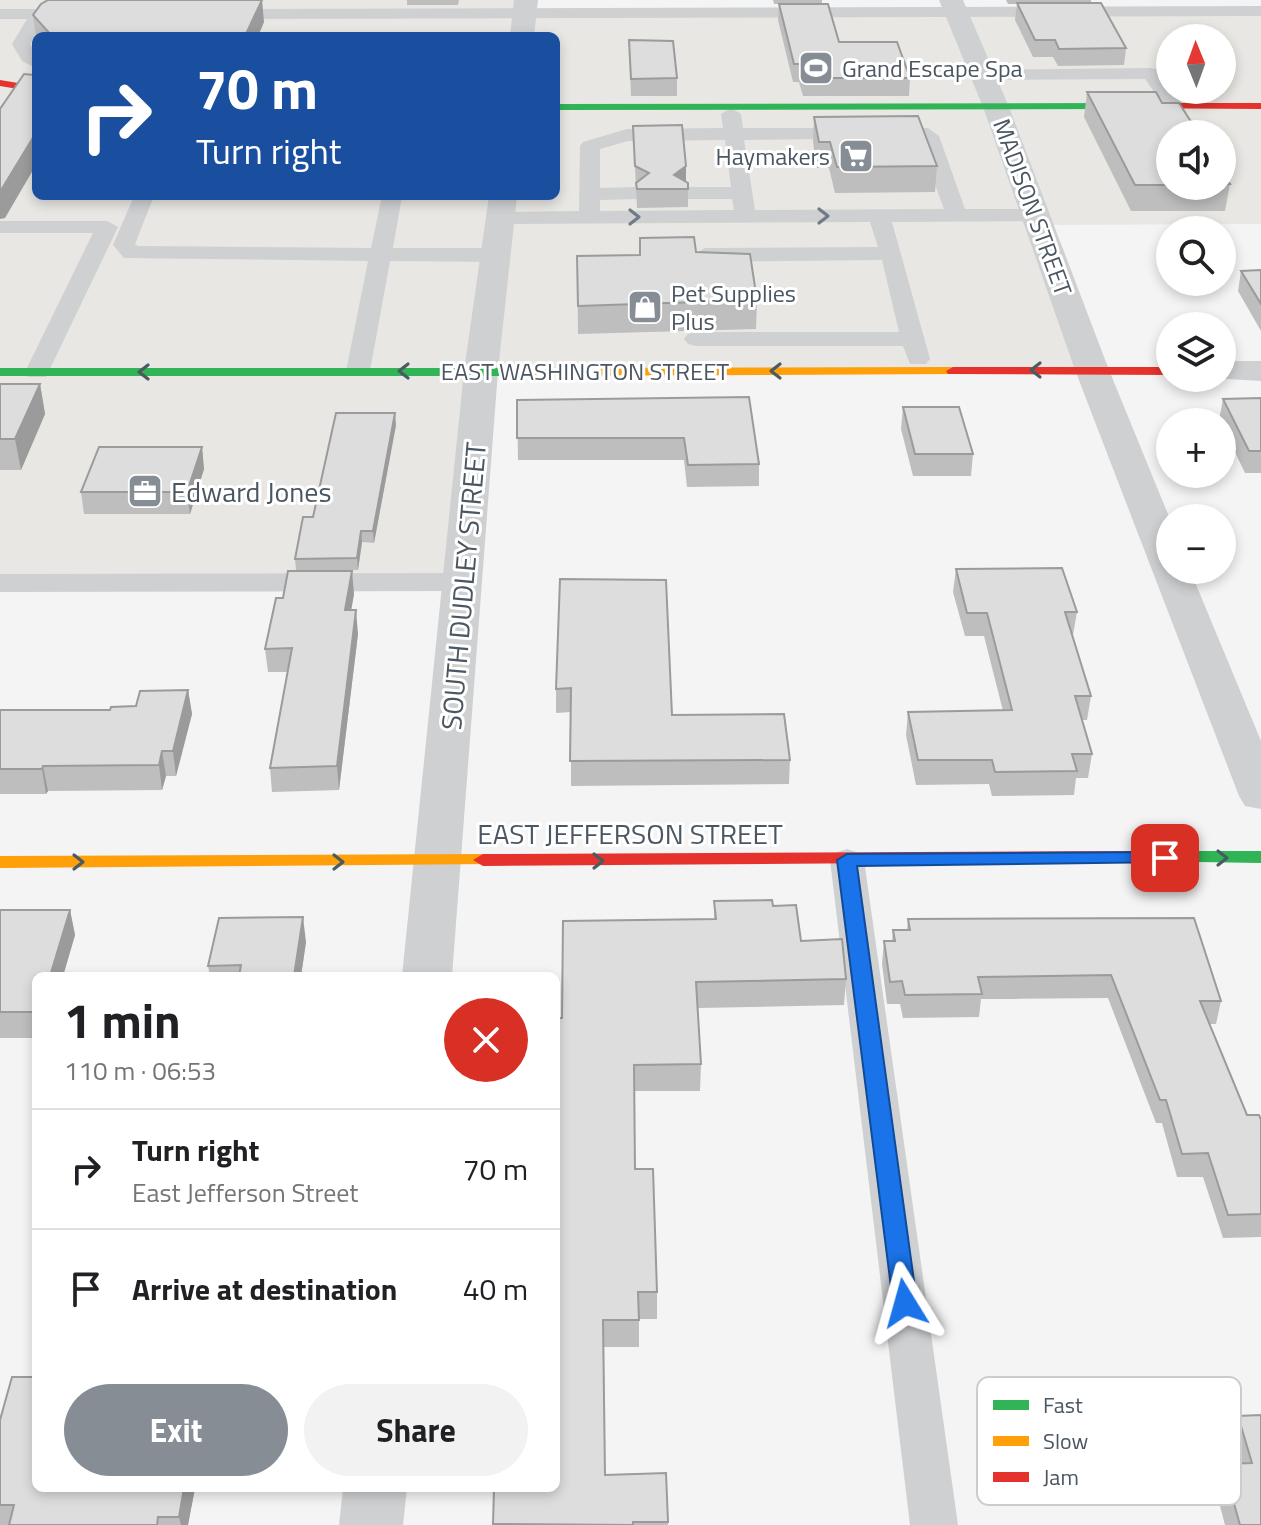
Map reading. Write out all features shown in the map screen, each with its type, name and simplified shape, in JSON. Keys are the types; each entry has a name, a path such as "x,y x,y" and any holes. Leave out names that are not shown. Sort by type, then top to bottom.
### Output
{"main road":[{"path":"0,83 32,88"},
{"path":"560,107 1261,106"},
{"name":"EAST WASHINGTON STREET","path":"0,372 1156,371"},
{"name":"EAST JEFFERSON STREET","path":"0,862 1261,857"}],"street":[{"name":"MADISON STREET","path":"954,6 996,107 1092,370 1156,530"},
{"name":"SOUTH DUDLEY STREET","path":"427,972 481,371 500,223"},
{"path":"1236,371 1261,371"},
{"name":"MADISON STREET","path":"1177,584 1261,796"},
{"path":"371,1525 375,1492"}],"lane":[{"path":"196,14 469,13 524,16 954,6 1261,11"},
{"path":"467,32 469,13"},
{"path":"0,14 39,14 65,20 101,14"},
{"path":"32,54 21,44 39,14"},
{"path":"284,32 292,14"},
{"path":"983,75 1150,73 1174,106"},
{"path":"730,107 745,216"},
{"path":"686,183 738,164 921,132 929,136 957,215"},
{"path":"589,217 590,146 627,135 738,164"},
{"path":"710,155 738,164"},
{"path":"590,175 619,157"},
{"path":"590,175 635,184"},
{"path":"142,200 124,245 132,253 382,253 500,223 589,217 1036,215"},
{"path":"358,371 391,200"},
{"path":"879,216 921,371"},
{"path":"669,217 680,249 891,253"},
{"path":"0,227 107,227 37,372"},
{"path":"696,339 912,339"},
{"path":"0,583 463,582"},
{"path":"847,860 934,1525"}],"shaded area":[{"path":"0,0 526,0 524,13 1261,11 1261,224 1236,224 1236,216 1156,216 1156,224 1040,225 1092,370 482,371 463,582 0,583"}],"building":[{"path":"48,0 262,0 247,32 48,32 33,15"},
{"path":"1017,3 1101,3 1126,48 1059,49 1055,40 1035,40"},
{"path":"779,4 828,4 839,42 897,42 910,78 804,78 800,64 794,64"},
{"path":"629,40 673,41 677,78 631,79"},
{"path":"24,74 32,75 32,139 0,192 0,109"},
{"path":"1087,92 1156,92 1156,104 1180,104 1190,120 1156,120 1156,185 1135,185"},
{"path":"918,116 937,166 837,167 830,142 819,142 814,117"},
{"path":"682,125 686,166 674,175 688,183 688,189 637,189 636,183 649,173 635,166 633,126"},
{"path":"694,237 696,252 750,254 757,300 578,306 577,256 640,255 640,238"},
{"path":"1261,270 1261,304 1241,271"},
{"path":"0,384 40,384 15,439 0,439"},
{"path":"749,397 759,464 688,465 684,438 517,438 517,400"},
{"path":"1261,398 1261,451 1249,451 1236,425 1236,408 1228,408 1223,399"},
{"path":"903,407 959,407 973,454 915,454"},
{"path":"336,413 395,413 373,531 361,531 357,558 295,559 303,517 313,517"},
{"path":"99,447 202,447 187,492 81,492"},
{"path":"1062,568 1077,612 1065,612 1091,696 1075,696 1092,754 1072,754 1077,771 995,772 992,760 918,760 908,712 1012,710 987,613 967,613 956,569"},
{"path":"288,571 352,571 345,610 356,610 337,766 270,768 292,648 265,649 276,598 283,598"},
{"path":"560,579 666,580 672,715 784,714 790,760 570,761 571,688 556,689"},
{"path":"188,690 173,751 162,751 159,765 0,769 0,710 110,710 111,707 136,706 140,691"},
{"path":"772,900 773,906 796,905 801,941 842,939 846,979 696,982 701,1064 634,1065 635,1169 653,1169 657,1292 638,1292 639,1320 603,1320 605,1475 666,1473 668,1522 633,1522 633,1525 493,1524 494,1492 560,1492 560,1018 563,921 716,919 714,901"},
{"path":"0,910 70,910 51,972 32,972 32,1012 0,1012"},
{"path":"303,917 295,972 240,972 241,965 208,966 219,918"},
{"path":"1194,918 1221,1001 1200,1001 1247,1115 1259,1115 1261,1120 1261,1214 1228,1215 1208,1153 1182,1154 1166,1100 1160,1100 1111,975 978,977 982,994 905,995 902,981 890,982 884,941 895,941 893,930 910,930 908,919"},
{"path":"12,1377 32,1377 32,1492 183,1492 179,1517 158,1517 157,1525 9,1525 14,1505 0,1505 0,1420"},
{"path":"1261,1415 1261,1525 1240,1525 1234,1505 1241,1505 1241,1463 1252,1463 1241,1416"}],"traffic: fast":[{"path":"560,107 1117,106"},
{"path":"0,372 531,372"},
{"path":"1142,857 1261,857"}],"traffic: slow":[{"path":"531,372 953,371"},
{"path":"0,862 483,860"}],"traffic: jam":[{"path":"0,83 32,88"},
{"path":"1117,106 1261,106"},
{"path":"953,371 1156,371"},
{"path":"483,860 1142,857"}],"place":[{"name":"Grand Escape Spa","path":"816,68"},
{"name":"Haymakers","path":"856,156"},
{"name":"Pet Supplies Plus","path":"645,307"},
{"name":"Edward Jones","path":"145,491"}],"route":[{"path":"905,1303 847,860 1165,858"}]}
